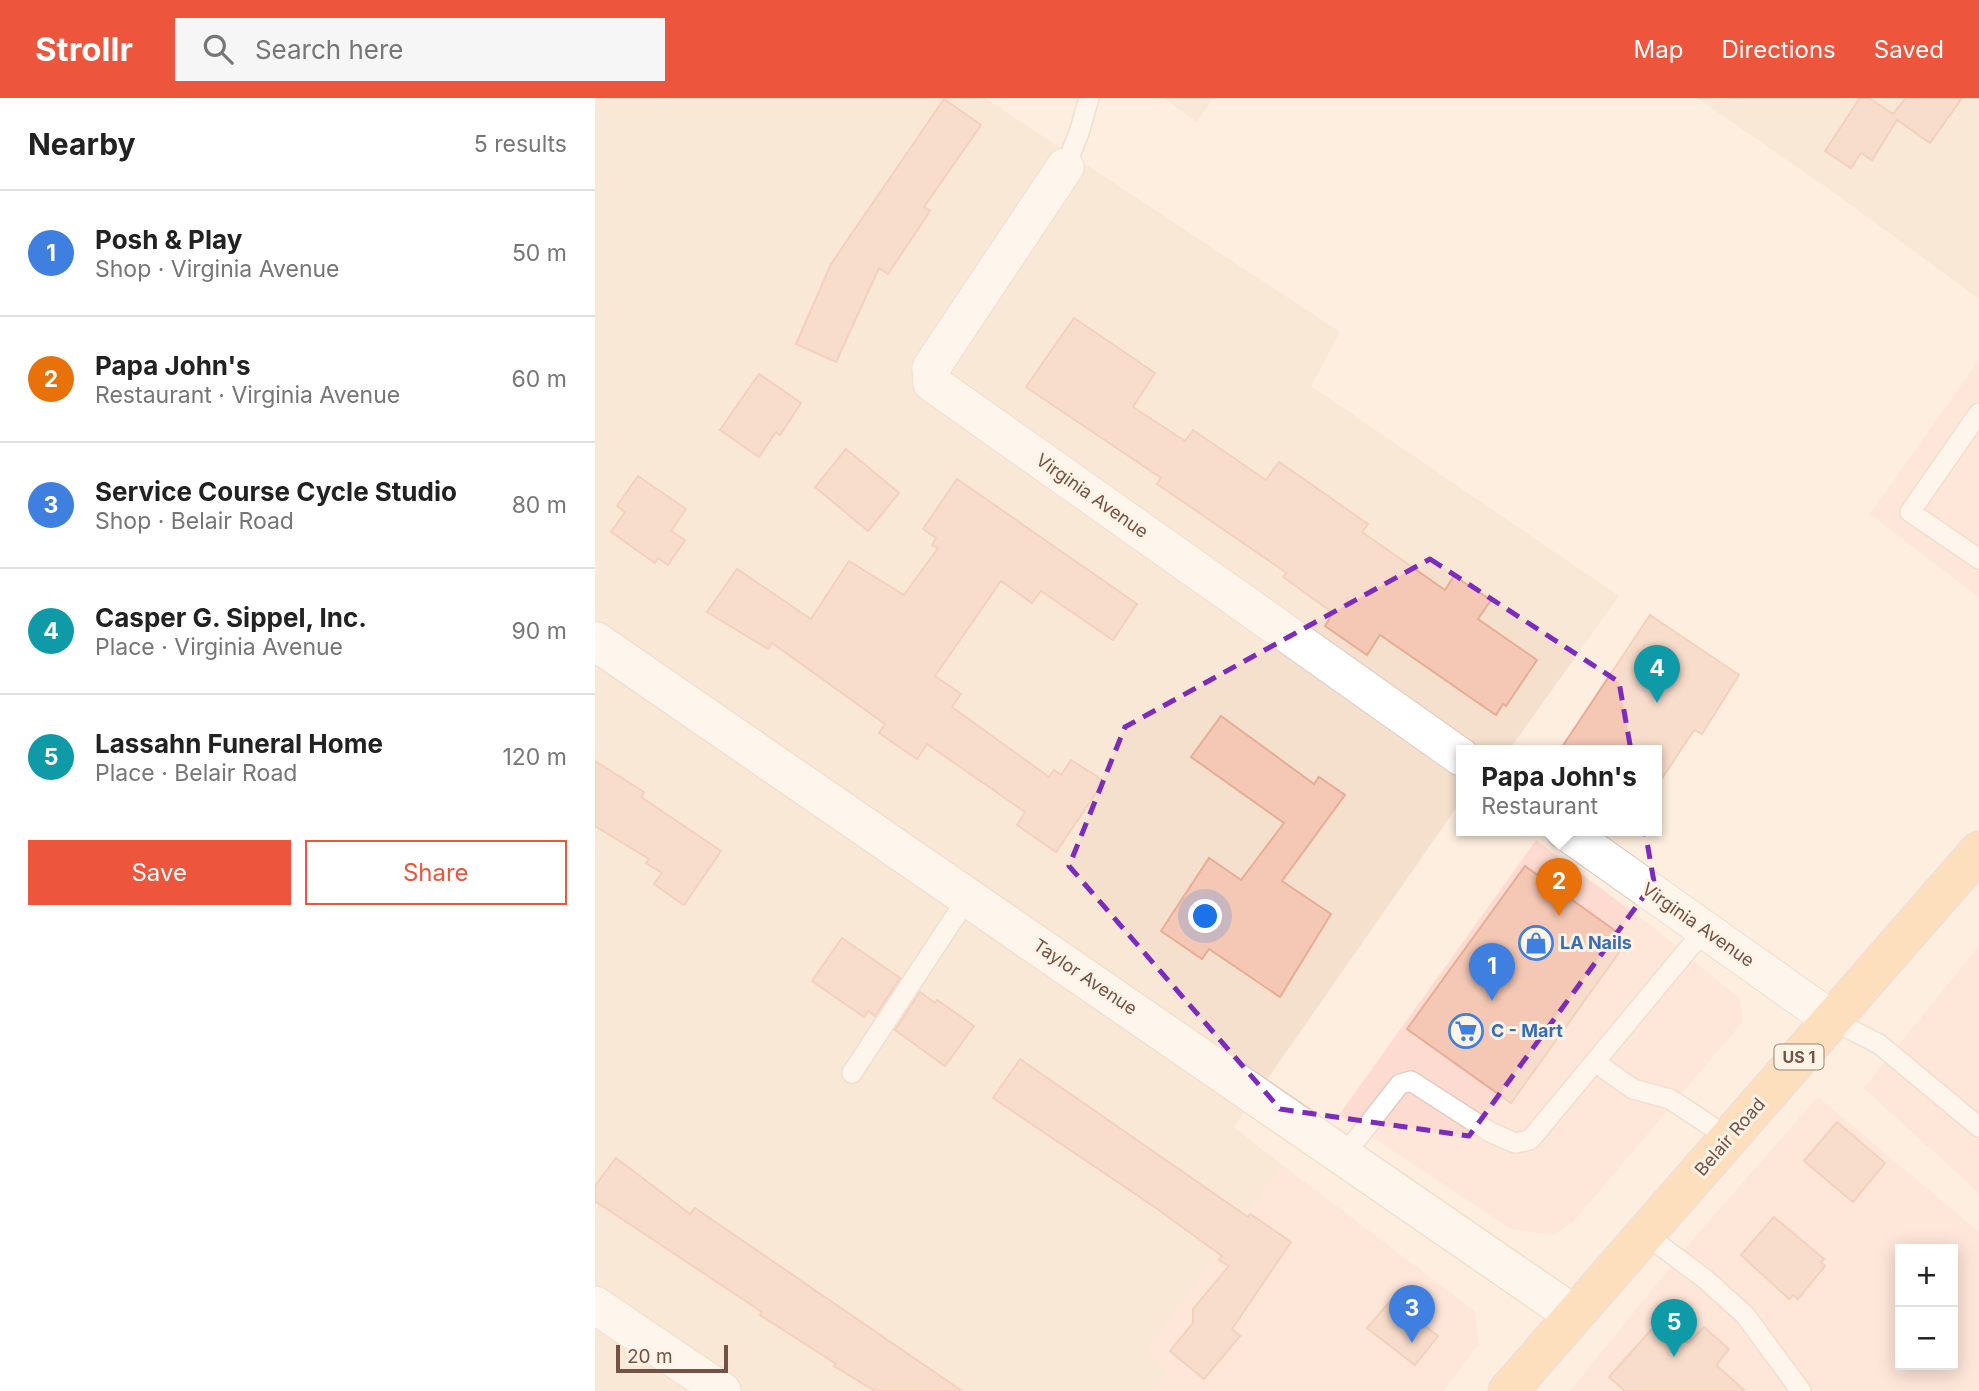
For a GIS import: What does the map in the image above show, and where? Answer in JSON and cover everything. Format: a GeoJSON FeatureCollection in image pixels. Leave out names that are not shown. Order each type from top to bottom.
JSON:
{"type":"FeatureCollection","features":[{"type":"Feature","properties":{"kind":"main road","name":"Taylor Avenue"},"geometry":{"type":"LineString","coordinates":[[595,641],[1345,1154],[1574,1315]]}},
{"type":"Feature","properties":{"kind":"main road","name":"Belair Road"},"geometry":{"type":"LineString","coordinates":[[1508,1391],[1979,851]]}},
{"type":"Feature","properties":{"kind":"street","name":"Virginia Avenue"},"geometry":{"type":"LineString","coordinates":[[1065,167],[931,368],[932,383],[1456,753]]}},
{"type":"Feature","properties":{"kind":"street","name":"Virginia Avenue"},"geometry":{"type":"LineString","coordinates":[[1573,836],[1832,1020]]}},
{"type":"Feature","properties":{"kind":"street"},"geometry":{"type":"LineString","coordinates":[[595,1305],[722,1391]]}},
{"type":"Feature","properties":{"kind":"lane"},"geometry":{"type":"LineString","coordinates":[[1065,167],[1090,98]]}},
{"type":"Feature","properties":{"kind":"lane"},"geometry":{"type":"LineString","coordinates":[[1979,413],[1910,512],[1979,559]]}},
{"type":"Feature","properties":{"kind":"lane"},"geometry":{"type":"LineString","coordinates":[[852,1073],[968,897]]}},
{"type":"Feature","properties":{"kind":"lane"},"geometry":{"type":"LineString","coordinates":[[1345,1154],[1400,1084],[1411,1082],[1490,1132],[1515,1143],[1530,1140],[1705,929]]}},
{"type":"Feature","properties":{"kind":"lane"},"geometry":{"type":"LineString","coordinates":[[1832,1020],[1879,1044],[1979,1126]]}},
{"type":"Feature","properties":{"kind":"lane"},"geometry":{"type":"LineString","coordinates":[[1595,1062],[1633,1089],[1670,1099],[1728,1138]]}},
{"type":"Feature","properties":{"kind":"lane"},"geometry":{"type":"LineString","coordinates":[[1645,1234],[1706,1279],[1745,1315],[1801,1391]]}},
{"type":"Feature","properties":{"kind":"highlighted area"},"geometry":{"type":"Polygon","coordinates":[[[1430,559],[1619,682],[1654,882],[1469,1136],[1280,1109],[1069,866],[1125,727],[1430,559]]]}},
{"type":"Feature","properties":{"kind":"shaded area"},"geometry":{"type":"Polygon","coordinates":[[[595,98],[985,98],[1340,332],[1311,386],[1619,596],[1513,745],[1456,745],[1456,808],[1234,1127],[1282,1165],[1146,1351],[1169,1370],[1152,1391],[595,1391],[595,98]]]}},
{"type":"Feature","properties":{"kind":"shaded area"},"geometry":{"type":"Polygon","coordinates":[[[1164,98],[1213,98],[1197,122],[1164,98]]]}},
{"type":"Feature","properties":{"kind":"shaded area"},"geometry":{"type":"Polygon","coordinates":[[[1697,98],[1979,98],[1979,299],[1836,194],[1697,98]]]}},
{"type":"Feature","properties":{"kind":"shaded area"},"geometry":{"type":"Polygon","coordinates":[[[1979,360],[1979,597],[1870,514],[1979,360]]]}},
{"type":"Feature","properties":{"kind":"shaded area"},"geometry":{"type":"Polygon","coordinates":[[[1536,840],[1658,931],[1740,999],[1743,1021],[1573,1222],[1553,1235],[1511,1229],[1339,1115],[1536,840]]]}},
{"type":"Feature","properties":{"kind":"shaded area"},"geometry":{"type":"Polygon","coordinates":[[[1979,946],[1979,1193],[1864,1088],[1979,946]]]}},
{"type":"Feature","properties":{"kind":"shaded area"},"geometry":{"type":"Polygon","coordinates":[[[1818,1097],[1979,1232],[1979,1391],[1570,1391],[1695,1237],[1818,1097]]]}},
{"type":"Feature","properties":{"kind":"shaded area"},"geometry":{"type":"Polygon","coordinates":[[[1282,1165],[1475,1311],[1479,1344],[1443,1391],[1152,1391],[1169,1370],[1146,1351],[1282,1165]]]}},
{"type":"Feature","properties":{"kind":"building"},"geometry":{"type":"Polygon","coordinates":[[[1860,98],[1869,98],[1893,114],[1906,98],[1962,98],[1930,143],[1897,120],[1872,160],[1861,153],[1851,168],[1825,151],[1860,98]]]}},
{"type":"Feature","properties":{"kind":"building"},"geometry":{"type":"Polygon","coordinates":[[[944,99],[981,125],[924,207],[930,211],[888,274],[879,268],[836,362],[796,344],[831,264],[944,99]]]}},
{"type":"Feature","properties":{"kind":"building"},"geometry":{"type":"Polygon","coordinates":[[[1074,318],[1155,373],[1133,407],[1185,441],[1193,430],[1266,480],[1279,462],[1368,524],[1362,532],[1445,590],[1454,576],[1491,600],[1478,619],[1537,660],[1506,706],[1503,704],[1496,715],[1380,635],[1367,655],[1325,626],[1333,613],[1283,577],[1287,573],[1157,484],[1161,478],[1026,387],[1074,318]]]}},
{"type":"Feature","properties":{"kind":"building"},"geometry":{"type":"Polygon","coordinates":[[[759,374],[801,403],[780,435],[776,432],[759,457],[720,430],[759,374]]]}},
{"type":"Feature","properties":{"kind":"building"},"geometry":{"type":"Polygon","coordinates":[[[846,449],[899,493],[868,531],[815,487],[846,449]]]}},
{"type":"Feature","properties":{"kind":"building"},"geometry":{"type":"Polygon","coordinates":[[[638,476],[686,509],[671,531],[685,540],[668,565],[658,558],[655,563],[611,532],[625,512],[617,506],[638,476]]]}},
{"type":"Feature","properties":{"kind":"building"},"geometry":{"type":"Polygon","coordinates":[[[957,479],[1137,604],[1113,640],[1041,591],[1032,603],[1001,581],[935,676],[961,694],[952,707],[1049,777],[1054,770],[1061,775],[1071,760],[1104,781],[1056,852],[1017,825],[1025,812],[927,744],[917,759],[879,733],[885,724],[772,643],[768,649],[707,612],[737,569],[811,619],[849,561],[904,595],[938,548],[932,545],[936,538],[923,529],[957,479]]]}},
{"type":"Feature","properties":{"kind":"building"},"geometry":{"type":"Polygon","coordinates":[[[1650,615],[1739,675],[1702,734],[1694,730],[1662,778],[1662,745],[1563,745],[1650,615]]]}},
{"type":"Feature","properties":{"kind":"building"},"geometry":{"type":"Polygon","coordinates":[[[1221,716],[1314,784],[1319,777],[1345,795],[1282,881],[1331,914],[1280,997],[1209,949],[1202,959],[1161,931],[1209,858],[1241,880],[1284,823],[1191,757],[1221,716]]]}},
{"type":"Feature","properties":{"kind":"building"},"geometry":{"type":"Polygon","coordinates":[[[595,761],[644,792],[641,797],[721,851],[684,905],[654,884],[662,873],[646,863],[649,859],[595,826],[595,761]]]}},
{"type":"Feature","properties":{"kind":"building"},"geometry":{"type":"Polygon","coordinates":[[[1525,866],[1628,940],[1511,1103],[1407,1029],[1525,866]]]}},
{"type":"Feature","properties":{"kind":"building"},"geometry":{"type":"Polygon","coordinates":[[[842,938],[900,978],[875,1016],[868,1011],[864,1017],[812,981],[842,938]]]}},
{"type":"Feature","properties":{"kind":"building"},"geometry":{"type":"Polygon","coordinates":[[[920,992],[935,1003],[937,1000],[974,1026],[945,1066],[895,1030],[920,992]]]}},
{"type":"Feature","properties":{"kind":"building"},"geometry":{"type":"Polygon","coordinates":[[[1020,1059],[1248,1217],[1250,1214],[1291,1242],[1232,1329],[1240,1336],[1204,1379],[1170,1351],[1193,1323],[1193,1309],[1229,1266],[1219,1260],[1222,1256],[1156,1208],[993,1098],[1020,1059]]]}},
{"type":"Feature","properties":{"kind":"building"},"geometry":{"type":"Polygon","coordinates":[[[1837,1122],[1885,1163],[1853,1202],[1804,1161],[1837,1122]]]}},
{"type":"Feature","properties":{"kind":"building"},"geometry":{"type":"Polygon","coordinates":[[[616,1158],[690,1214],[695,1208],[962,1391],[875,1391],[834,1366],[836,1364],[760,1315],[762,1312],[595,1201],[595,1186],[616,1158]]]}},
{"type":"Feature","properties":{"kind":"building"},"geometry":{"type":"Polygon","coordinates":[[[1774,1217],[1824,1259],[1821,1262],[1825,1266],[1798,1299],[1793,1295],[1789,1299],[1741,1255],[1774,1217]]]}},
{"type":"Feature","properties":{"kind":"building"},"geometry":{"type":"Polygon","coordinates":[[[1391,1300],[1438,1336],[1415,1365],[1367,1328],[1391,1300]]]}},
{"type":"Feature","properties":{"kind":"building"},"geometry":{"type":"Polygon","coordinates":[[[1661,1319],[1688,1343],[1704,1327],[1729,1349],[1716,1365],[1745,1391],[1625,1391],[1609,1377],[1661,1319]]]}},
{"type":"Feature","properties":{"kind":"place","name":"Casper G. Sippel, Inc."},"geometry":{"type":"Point","coordinates":[1657,703]}},
{"type":"Feature","properties":{"kind":"place","name":"Papa John's"},"geometry":{"type":"Point","coordinates":[1559,916]}},
{"type":"Feature","properties":{"kind":"place","name":"LA Nails"},"geometry":{"type":"Point","coordinates":[1536,943]}},
{"type":"Feature","properties":{"kind":"place","name":"Posh & Play"},"geometry":{"type":"Point","coordinates":[1492,1001]}},
{"type":"Feature","properties":{"kind":"place","name":"C - Mart"},"geometry":{"type":"Point","coordinates":[1466,1031]}},
{"type":"Feature","properties":{"kind":"place","name":"Service Course Cycle Studio"},"geometry":{"type":"Point","coordinates":[1412,1343]}},
{"type":"Feature","properties":{"kind":"place","name":"Lassahn Funeral Home"},"geometry":{"type":"Point","coordinates":[1674,1357]}}]}
